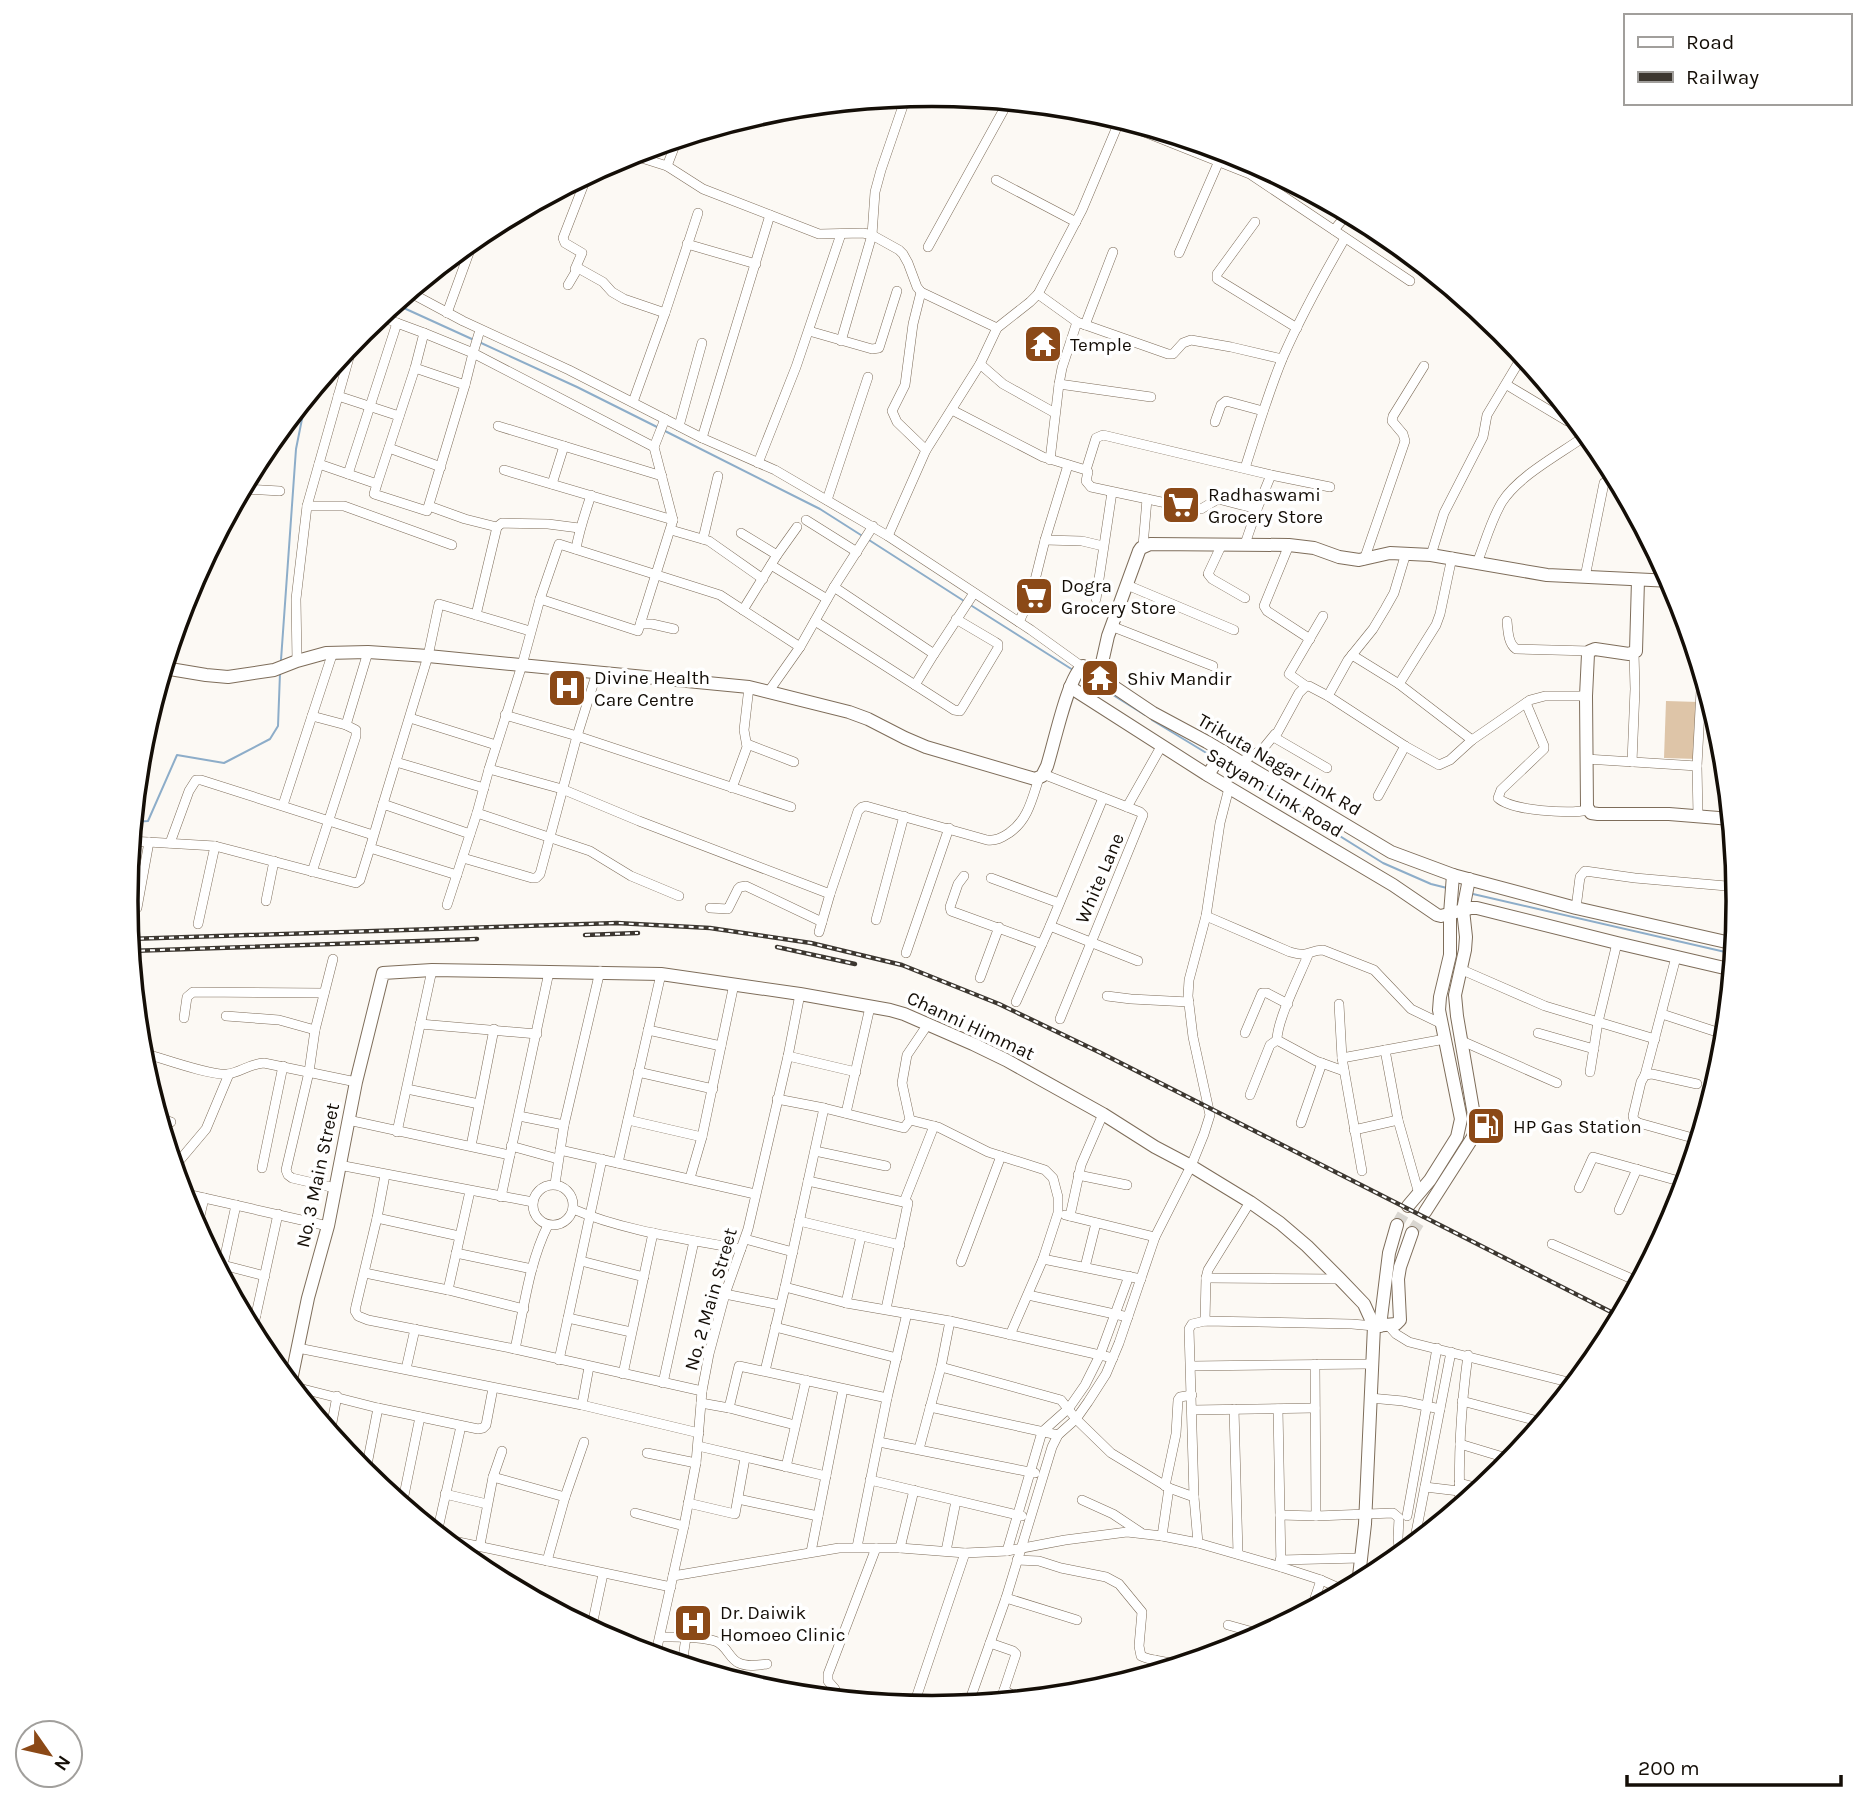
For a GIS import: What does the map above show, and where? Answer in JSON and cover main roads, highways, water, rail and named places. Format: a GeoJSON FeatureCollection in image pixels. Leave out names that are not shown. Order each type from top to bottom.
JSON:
{"type":"FeatureCollection","features":[{"type":"Feature","properties":{"kind":"waterway"},"geometry":{"type":"LineString","coordinates":[[404,308],[474,340]]}},
{"type":"Feature","properties":{"kind":"waterway"},"geometry":{"type":"LineString","coordinates":[[479,342],[657,427]]}},
{"type":"Feature","properties":{"kind":"waterway"},"geometry":{"type":"LineString","coordinates":[[281,660],[296,449],[302,418]]}},
{"type":"Feature","properties":{"kind":"waterway"},"geometry":{"type":"LineString","coordinates":[[665,431],[820,509],[864,537]]}},
{"type":"Feature","properties":{"kind":"waterway"},"geometry":{"type":"LineString","coordinates":[[869,540],[964,601]]}},
{"type":"Feature","properties":{"kind":"waterway"},"geometry":{"type":"LineString","coordinates":[[972,606],[1073,670]]}},
{"type":"Feature","properties":{"kind":"waterway"},"geometry":{"type":"LineString","coordinates":[[142,821],[148,821],[177,755],[224,763],[270,739],[278,726],[280,673]]}},
{"type":"Feature","properties":{"kind":"waterway"},"geometry":{"type":"LineString","coordinates":[[1081,675],[1145,715]]}},
{"type":"Feature","properties":{"kind":"waterway"},"geometry":{"type":"LineString","coordinates":[[1152,720],[1213,757]]}},
{"type":"Feature","properties":{"kind":"waterway"},"geometry":{"type":"LineString","coordinates":[[1221,762],[1383,863],[1447,888]]}},
{"type":"Feature","properties":{"kind":"waterway"},"geometry":{"type":"LineString","coordinates":[[1473,894],[1726,952]]}},
{"type":"Feature","properties":{"kind":"tunnel"},"geometry":{"type":"LineString","coordinates":[[1397,1225],[1408,1206]]}},
{"type":"Feature","properties":{"kind":"tunnel"},"geometry":{"type":"LineString","coordinates":[[1412,1233],[1425,1212]]}},
{"type":"Feature","properties":{"kind":"railway"},"geometry":{"type":"LineString","coordinates":[[139,939],[617,923],[710,928],[811,943],[902,965],[999,1004],[1101,1053],[1612,1313]]}},
{"type":"Feature","properties":{"kind":"railway"},"geometry":{"type":"LineString","coordinates":[[585,935],[638,933]]}},
{"type":"Feature","properties":{"kind":"railway"},"geometry":{"type":"LineString","coordinates":[[139,951],[477,939]]}},
{"type":"Feature","properties":{"kind":"railway"},"geometry":{"type":"LineString","coordinates":[[777,947],[855,964]]}},
{"type":"Feature","properties":{"kind":"place","name":"Temple"},"geometry":{"type":"Point","coordinates":[1043,344]}},
{"type":"Feature","properties":{"kind":"place","name":"Radhaswami Grocery Store"},"geometry":{"type":"Point","coordinates":[1181,505]}},
{"type":"Feature","properties":{"kind":"place","name":"Dogra Grocery Store"},"geometry":{"type":"Point","coordinates":[1034,596]}},
{"type":"Feature","properties":{"kind":"place","name":"Shiv Mandir"},"geometry":{"type":"Point","coordinates":[1100,678]}},
{"type":"Feature","properties":{"kind":"place","name":"Divine Health Care Centre"},"geometry":{"type":"Point","coordinates":[567,688]}},
{"type":"Feature","properties":{"kind":"place","name":"HP Gas Station"},"geometry":{"type":"Point","coordinates":[1486,1126]}},
{"type":"Feature","properties":{"kind":"place","name":"Dr. Daiwik Homoeo Clinic"},"geometry":{"type":"Point","coordinates":[693,1623]}}]}
